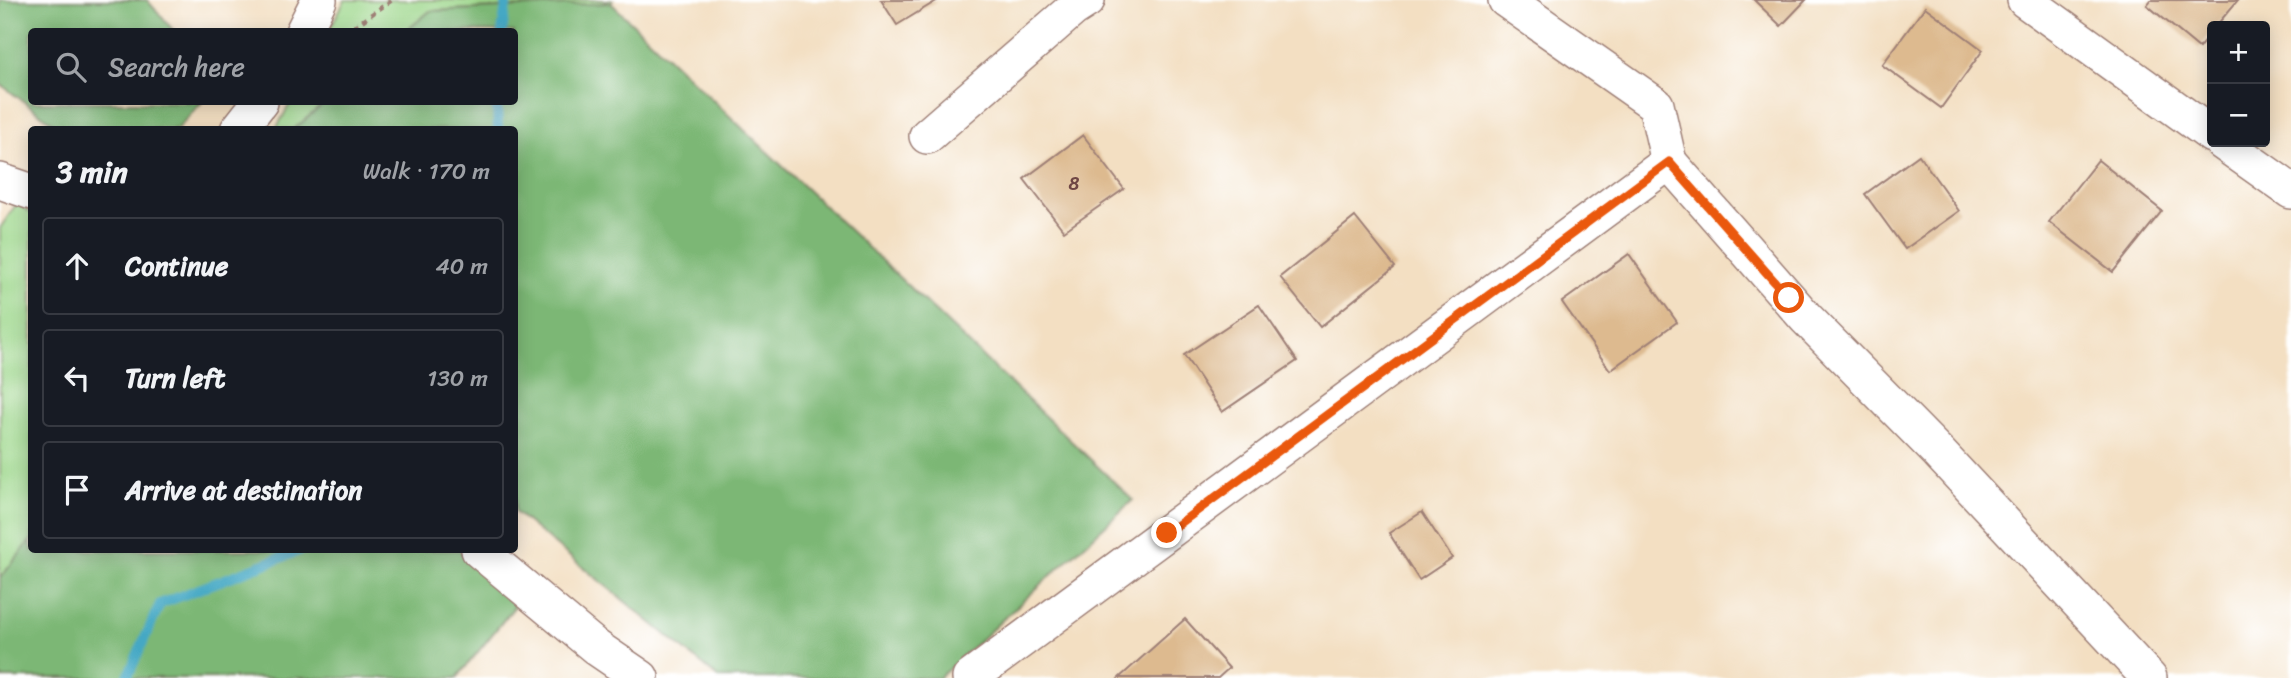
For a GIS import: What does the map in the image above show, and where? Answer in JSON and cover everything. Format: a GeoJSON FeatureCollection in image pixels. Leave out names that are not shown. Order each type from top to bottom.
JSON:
{"type":"FeatureCollection","features":[{"type":"Feature","properties":{"kind":"street"},"geometry":{"type":"LineString","coordinates":[[305,28],[319,0]]}},
{"type":"Feature","properties":{"kind":"street"},"geometry":{"type":"LineString","coordinates":[[927,136],[1073,9],[1087,0]]}},
{"type":"Feature","properties":{"kind":"street"},"geometry":{"type":"LineString","coordinates":[[1506,0],[1656,105],[1669,162],[1806,318],[1940,453],[2149,678]]}},
{"type":"Feature","properties":{"kind":"street"},"geometry":{"type":"LineString","coordinates":[[2025,0],[2207,131]]}},
{"type":"Feature","properties":{"kind":"street"},"geometry":{"type":"LineString","coordinates":[[241,126],[258,105]]}},
{"type":"Feature","properties":{"kind":"street"},"geometry":{"type":"LineString","coordinates":[[2229,147],[2291,191]]}},
{"type":"Feature","properties":{"kind":"street"},"geometry":{"type":"LineString","coordinates":[[970,678],[1669,162]]}},
{"type":"Feature","properties":{"kind":"street"},"geometry":{"type":"LineString","coordinates":[[0,181],[28,191]]}},
{"type":"Feature","properties":{"kind":"street"},"geometry":{"type":"LineString","coordinates":[[483,553],[597,648],[641,678]]}},
{"type":"Feature","properties":{"kind":"path"},"geometry":{"type":"LineString","coordinates":[[352,28],[391,0]]}},
{"type":"Feature","properties":{"kind":"green space"},"geometry":{"type":"Polygon","coordinates":[[[0,0],[147,0],[171,28],[28,28],[28,105],[0,84],[0,0]]]}},
{"type":"Feature","properties":{"kind":"green space"},"geometry":{"type":"Polygon","coordinates":[[[345,0],[613,0],[611,3],[430,11],[410,28],[330,28],[345,0]]]}},
{"type":"Feature","properties":{"kind":"green space"},"geometry":{"type":"Polygon","coordinates":[[[611,3],[1133,500],[939,678],[719,678],[518,514],[518,126],[298,126],[322,105],[518,105],[518,28],[410,28],[430,11],[611,3]]]}},
{"type":"Feature","properties":{"kind":"green space"},"geometry":{"type":"Polygon","coordinates":[[[28,105],[199,105],[180,126],[57,126],[28,105]]]}},
{"type":"Feature","properties":{"kind":"green space"},"geometry":{"type":"Polygon","coordinates":[[[289,105],[322,105],[298,126],[278,126],[289,105]]]}},
{"type":"Feature","properties":{"kind":"green space"},"geometry":{"type":"Polygon","coordinates":[[[17,203],[28,211],[28,545],[0,578],[0,228],[17,203]]]}},
{"type":"Feature","properties":{"kind":"green space"},"geometry":{"type":"Polygon","coordinates":[[[28,544],[28,553],[463,553],[519,601],[457,678],[0,678],[0,578],[28,544]]]}},
{"type":"Feature","properties":{"kind":"building"},"geometry":{"type":"Polygon","coordinates":[[[881,0],[938,0],[897,25],[881,0]]]}},
{"type":"Feature","properties":{"kind":"building"},"geometry":{"type":"Polygon","coordinates":[[[1754,0],[1806,0],[1781,26],[1754,0]]]}},
{"type":"Feature","properties":{"kind":"building"},"geometry":{"type":"Polygon","coordinates":[[[2151,0],[2238,0],[2220,21],[2207,21],[2207,38],[2199,48],[2147,5],[2151,0]]]}},
{"type":"Feature","properties":{"kind":"building"},"geometry":{"type":"Polygon","coordinates":[[[1925,7],[1983,50],[1941,108],[1882,65],[1925,7]]]}},
{"type":"Feature","properties":{"kind":"building"},"geometry":{"type":"Polygon","coordinates":[[[1083,135],[1124,189],[1064,231],[1024,179],[1083,135]]]}},
{"type":"Feature","properties":{"kind":"building"},"geometry":{"type":"Polygon","coordinates":[[[1919,155],[1959,211],[1905,249],[1865,194],[1919,155]]]}},
{"type":"Feature","properties":{"kind":"building"},"geometry":{"type":"Polygon","coordinates":[[[2098,160],[2162,211],[2113,272],[2049,222],[2098,160]]]}},
{"type":"Feature","properties":{"kind":"building"},"geometry":{"type":"Polygon","coordinates":[[[1355,217],[1395,267],[1320,327],[1280,277],[1355,217]]]}},
{"type":"Feature","properties":{"kind":"building"},"geometry":{"type":"Polygon","coordinates":[[[1629,254],[1677,322],[1610,370],[1562,302],[1629,254]]]}},
{"type":"Feature","properties":{"kind":"building"},"geometry":{"type":"Polygon","coordinates":[[[1259,305],[1297,361],[1222,412],[1184,355],[1259,305]]]}},
{"type":"Feature","properties":{"kind":"building"},"geometry":{"type":"Polygon","coordinates":[[[1422,512],[1452,558],[1419,580],[1389,533],[1422,512]]]}},
{"type":"Feature","properties":{"kind":"building"},"geometry":{"type":"Polygon","coordinates":[[[1185,619],[1229,668],[1218,678],[1119,678],[1185,619]]]}},
{"type":"Feature","properties":{"kind":"waterway"},"geometry":{"type":"LineString","coordinates":[[503,28],[507,0]]}},
{"type":"Feature","properties":{"kind":"waterway"},"geometry":{"type":"LineString","coordinates":[[497,105],[498,126]]}},
{"type":"Feature","properties":{"kind":"waterway"},"geometry":{"type":"LineString","coordinates":[[127,678],[160,604],[293,553]]}},
{"type":"Feature","properties":{"kind":"route"},"geometry":{"type":"LineString","coordinates":[[1167,533],[1669,162],[1789,298]]}}]}
